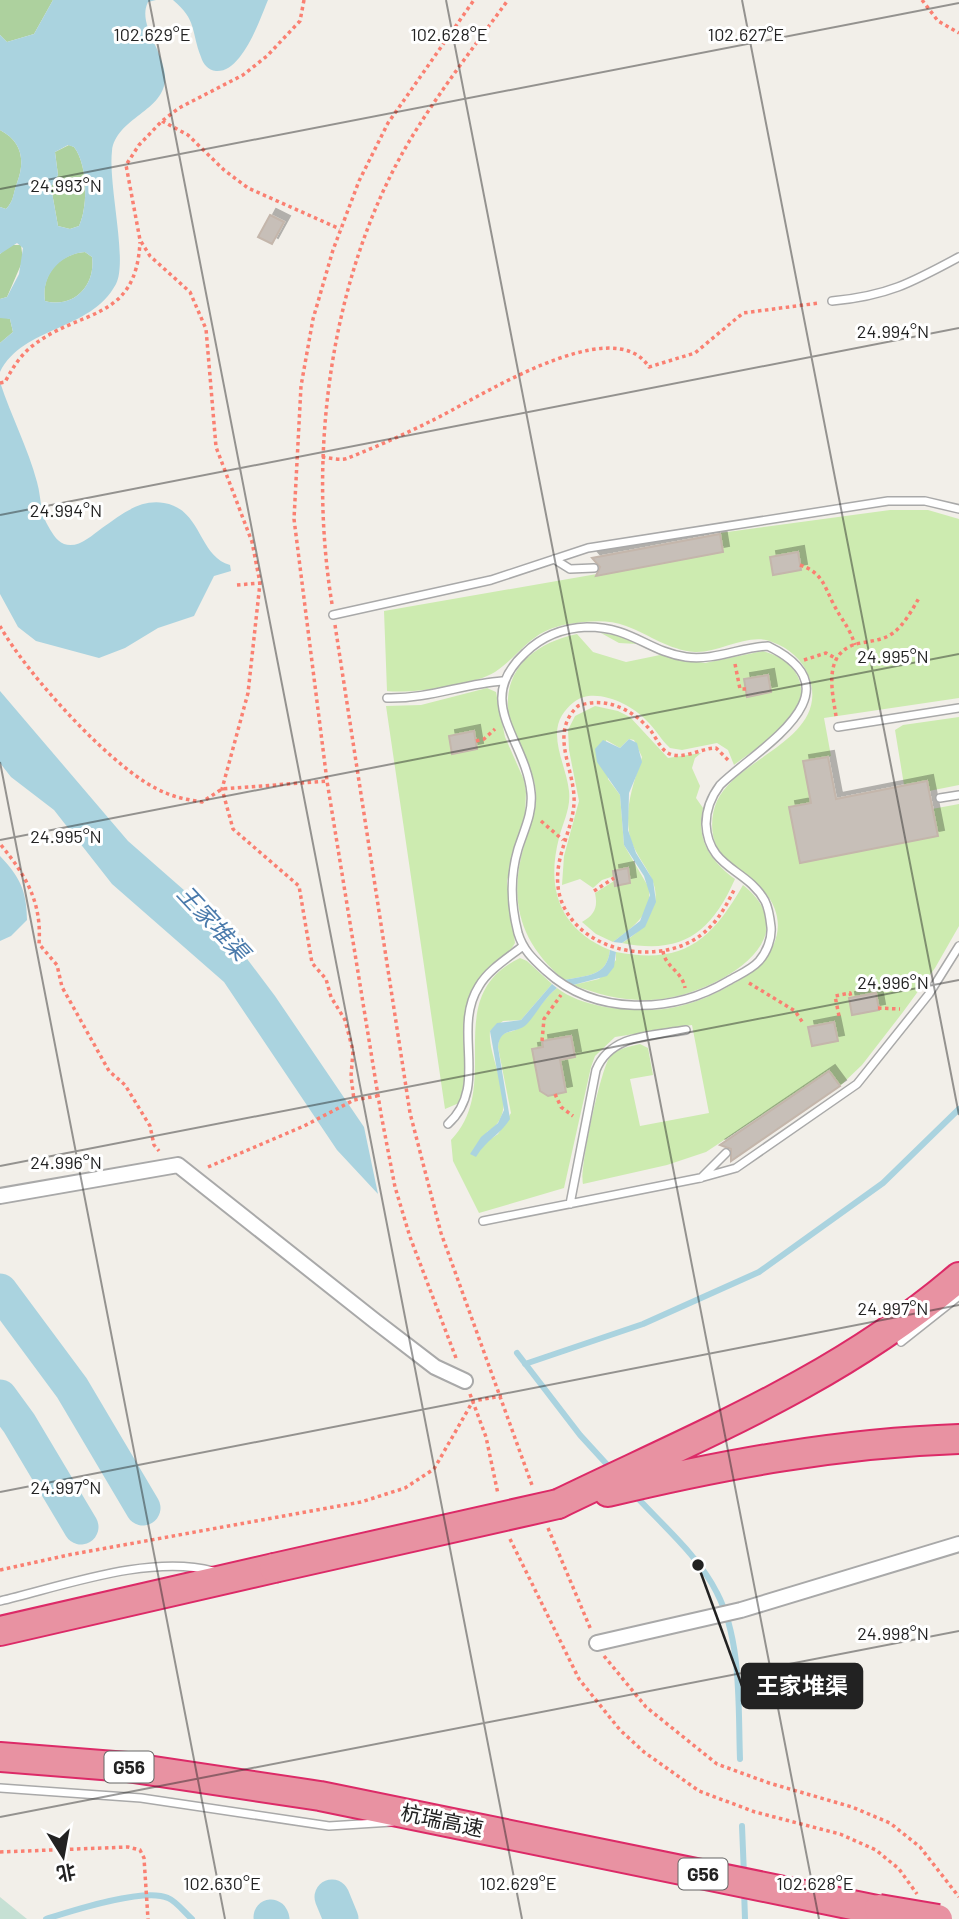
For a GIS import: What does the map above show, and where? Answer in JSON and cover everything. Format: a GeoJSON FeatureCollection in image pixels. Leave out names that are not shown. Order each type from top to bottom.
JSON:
{"type":"FeatureCollection","features":[{"type":"Feature","properties":{"kind":"highway"},"geometry":{"type":"LineString","coordinates":[[548,1510],[712,1432],[832,1369],[913,1315],[959,1277]]}},
{"type":"Feature","properties":{"kind":"highway"},"geometry":{"type":"LineString","coordinates":[[0,1631],[261,1571],[548,1510],[721,1465],[853,1445],[959,1439]]}},
{"type":"Feature","properties":{"kind":"highway","name":"杭瑞高速"},"geometry":{"type":"LineString","coordinates":[[0,1756],[127,1767],[257,1785],[879,1909],[925,1914]]}},
{"type":"Feature","properties":{"kind":"street"},"geometry":{"type":"LineString","coordinates":[[0,1196],[178,1165],[435,1367],[465,1381]]}},
{"type":"Feature","properties":{"kind":"street"},"geometry":{"type":"LineString","coordinates":[[597,1643],[741,1610],[959,1544]]}},
{"type":"Feature","properties":{"kind":"lane"},"geometry":{"type":"LineString","coordinates":[[832,301],[871,297],[900,289],[959,257]]}},
{"type":"Feature","properties":{"kind":"lane"},"geometry":{"type":"LineString","coordinates":[[334,615],[491,580],[588,548],[888,501],[925,501],[959,509]]}},
{"type":"Feature","properties":{"kind":"lane"},"geometry":{"type":"LineString","coordinates":[[554,559],[570,569],[594,568]]}},
{"type":"Feature","properties":{"kind":"lane"},"geometry":{"type":"LineString","coordinates":[[579,628],[619,629],[658,649],[687,657],[732,652],[768,646],[797,665],[806,690],[799,715],[789,728],[732,774],[713,794],[708,808],[709,845],[716,855],[764,900],[771,932],[760,960],[706,994],[687,1000],[618,1004],[594,999],[566,988],[531,957],[523,946],[514,909],[513,876],[529,817],[530,783],[506,725],[502,681],[509,668],[541,639],[579,628]]}},
{"type":"Feature","properties":{"kind":"lane"},"geometry":{"type":"LineString","coordinates":[[387,698],[436,695],[458,688],[502,681]]}},
{"type":"Feature","properties":{"kind":"lane"},"geometry":{"type":"LineString","coordinates":[[838,727],[959,708]]}},
{"type":"Feature","properties":{"kind":"lane"},"geometry":{"type":"LineString","coordinates":[[940,798],[959,795]]}},
{"type":"Feature","properties":{"kind":"lane"},"geometry":{"type":"LineString","coordinates":[[448,1124],[464,1107],[470,1087],[469,1031],[474,995],[486,976],[523,946]]}},
{"type":"Feature","properties":{"kind":"lane"},"geometry":{"type":"LineString","coordinates":[[483,1221],[700,1178],[736,1168],[858,1084],[911,1017],[959,946]]}},
{"type":"Feature","properties":{"kind":"lane"},"geometry":{"type":"LineString","coordinates":[[570,1204],[596,1070],[609,1049],[621,1042],[686,1030]]}},
{"type":"Feature","properties":{"kind":"lane"},"geometry":{"type":"LineString","coordinates":[[700,1178],[726,1153]]}},
{"type":"Feature","properties":{"kind":"lane"},"geometry":{"type":"LineString","coordinates":[[901,1342],[959,1296]]}},
{"type":"Feature","properties":{"kind":"lane"},"geometry":{"type":"LineString","coordinates":[[0,1601],[152,1566],[181,1565],[227,1575],[261,1571]]}},
{"type":"Feature","properties":{"kind":"lane"},"geometry":{"type":"LineString","coordinates":[[0,1788],[152,1799],[329,1826],[416,1820],[448,1822]]}},
{"type":"Feature","properties":{"kind":"path"},"geometry":{"type":"LineString","coordinates":[[2,382],[33,345],[87,319],[122,296],[138,268],[140,240],[126,165],[139,145],[179,108],[255,67],[300,21],[304,0]]}},
{"type":"Feature","properties":{"kind":"path"},"geometry":{"type":"LineString","coordinates":[[474,0],[388,123],[359,181],[340,229],[313,319],[300,386],[293,519],[327,781],[395,1187],[410,1237],[486,1437],[499,1499]]}},
{"type":"Feature","properties":{"kind":"path"},"geometry":{"type":"LineString","coordinates":[[508,0],[412,136],[384,192],[359,258],[340,325],[328,389],[322,457],[321,518],[334,615],[410,1113],[441,1233],[597,1643],[607,1661],[639,1700],[718,1764],[769,1783],[852,1807],[890,1823],[920,1846],[959,1897]]}},
{"type":"Feature","properties":{"kind":"path"},"geometry":{"type":"LineString","coordinates":[[922,0],[938,21],[959,33]]}},
{"type":"Feature","properties":{"kind":"path"},"geometry":{"type":"LineString","coordinates":[[162,121],[188,135],[224,170],[248,188],[340,229]]}},
{"type":"Feature","properties":{"kind":"path"},"geometry":{"type":"LineString","coordinates":[[140,240],[150,256],[190,292],[200,310],[211,361],[216,447],[252,542],[260,583],[248,694],[222,789],[233,829],[299,886],[312,963],[326,979],[331,998],[345,1020],[353,1051],[351,1076],[354,1100]]}},
{"type":"Feature","properties":{"kind":"path"},"geometry":{"type":"LineString","coordinates":[[322,457],[347,459],[432,421],[514,376],[570,354],[598,348],[635,353],[649,368],[695,353],[743,313],[832,301]]}},
{"type":"Feature","properties":{"kind":"path"},"geometry":{"type":"LineString","coordinates":[[800,565],[814,571],[826,583],[834,605],[847,622],[855,645]]}},
{"type":"Feature","properties":{"kind":"path"},"geometry":{"type":"LineString","coordinates":[[237,585],[260,583]]}},
{"type":"Feature","properties":{"kind":"path"},"geometry":{"type":"LineString","coordinates":[[838,727],[831,682],[837,659],[855,645],[891,635],[900,628],[919,598]]}},
{"type":"Feature","properties":{"kind":"path"},"geometry":{"type":"LineString","coordinates":[[0,626],[18,654],[116,761],[164,793],[202,802],[222,789],[327,781]]}},
{"type":"Feature","properties":{"kind":"path"},"geometry":{"type":"LineString","coordinates":[[732,652],[740,689],[746,689]]}},
{"type":"Feature","properties":{"kind":"path"},"geometry":{"type":"LineString","coordinates":[[797,665],[819,653],[826,653],[837,659]]}},
{"type":"Feature","properties":{"kind":"path"},"geometry":{"type":"LineString","coordinates":[[732,774],[729,761],[716,748],[673,755],[666,752],[650,730],[629,711],[602,702],[578,706],[564,724],[563,737],[574,803],[563,840],[558,888],[569,911],[584,931],[605,944],[631,951],[663,950],[688,943],[713,925],[741,877]]}},
{"type":"Feature","properties":{"kind":"path"},"geometry":{"type":"LineString","coordinates":[[476,741],[484,739],[499,726],[506,725]]}},
{"type":"Feature","properties":{"kind":"path"},"geometry":{"type":"LineString","coordinates":[[529,817],[547,823],[563,840]]}},
{"type":"Feature","properties":{"kind":"path"},"geometry":{"type":"LineString","coordinates":[[1,845],[26,877],[41,925],[39,944],[57,965],[62,987],[109,1071],[125,1085],[150,1126],[154,1145],[171,1166]]}},
{"type":"Feature","properties":{"kind":"path"},"geometry":{"type":"LineString","coordinates":[[594,891],[614,878]]}},
{"type":"Feature","properties":{"kind":"path"},"geometry":{"type":"LineString","coordinates":[[663,950],[667,962],[684,982],[687,1000]]}},
{"type":"Feature","properties":{"kind":"path"},"geometry":{"type":"LineString","coordinates":[[740,974],[752,987],[795,1011],[803,1023]]}},
{"type":"Feature","properties":{"kind":"path"},"geometry":{"type":"LineString","coordinates":[[542,1041],[544,1019],[566,988]]}},
{"type":"Feature","properties":{"kind":"path"},"geometry":{"type":"LineString","coordinates":[[839,1016],[835,996],[850,993],[851,997]]}},
{"type":"Feature","properties":{"kind":"path"},"geometry":{"type":"LineString","coordinates":[[878,1008],[898,1008],[911,1017]]}},
{"type":"Feature","properties":{"kind":"path"},"geometry":{"type":"LineString","coordinates":[[555,1094],[561,1107],[586,1122]]}},
{"type":"Feature","properties":{"kind":"path"},"geometry":{"type":"LineString","coordinates":[[190,1175],[304,1126],[354,1100],[378,1096]]}},
{"type":"Feature","properties":{"kind":"path"},"geometry":{"type":"LineString","coordinates":[[473,1401],[502,1396]]}},
{"type":"Feature","properties":{"kind":"path"},"geometry":{"type":"LineString","coordinates":[[0,1570],[68,1555],[360,1502],[405,1488],[434,1469],[473,1401]]}},
{"type":"Feature","properties":{"kind":"path"},"geometry":{"type":"LineString","coordinates":[[508,1532],[579,1679],[613,1721],[643,1752],[699,1791],[755,1812],[840,1834],[876,1850],[907,1878],[925,1914]]}},
{"type":"Feature","properties":{"kind":"path"},"geometry":{"type":"LineString","coordinates":[[0,1852],[128,1847],[140,1850],[144,1858],[148,1919]]}},
{"type":"Feature","properties":{"kind":"green space"},"geometry":{"type":"Polygon","coordinates":[[[0,0],[53,0],[34,34],[7,42],[0,35],[0,0]]]}},
{"type":"Feature","properties":{"kind":"green space"},"geometry":{"type":"Polygon","coordinates":[[[0,130],[18,147],[21,160],[20,175],[11,203],[6,209],[0,207],[0,130]]]}},
{"type":"Feature","properties":{"kind":"green space"},"geometry":{"type":"Polygon","coordinates":[[[69,145],[74,147],[79,155],[85,186],[82,218],[79,226],[70,229],[58,226],[51,187],[58,175],[55,152],[69,145]]]}},
{"type":"Feature","properties":{"kind":"green space"},"geometry":{"type":"Polygon","coordinates":[[[10,245],[21,245],[23,260],[7,297],[0,299],[0,254],[10,245]]]}},
{"type":"Feature","properties":{"kind":"green space"},"geometry":{"type":"Polygon","coordinates":[[[85,252],[92,257],[92,268],[86,286],[65,302],[45,301],[46,283],[54,268],[67,257],[85,252]]]}},
{"type":"Feature","properties":{"kind":"green space"},"geometry":{"type":"Polygon","coordinates":[[[0,318],[10,319],[13,332],[0,343],[0,318]]]}},
{"type":"Feature","properties":{"kind":"green space"},"geometry":{"type":"Polygon","coordinates":[[[890,510],[928,510],[959,519],[959,698],[824,718],[831,756],[804,761],[811,803],[789,807],[801,863],[938,836],[932,809],[959,804],[959,926],[935,968],[862,1065],[840,1086],[829,1071],[706,1152],[667,1165],[583,1184],[587,1140],[596,1098],[610,1057],[624,1048],[640,1044],[648,1048],[653,1075],[630,1079],[640,1126],[709,1113],[692,1025],[615,1037],[595,1056],[591,1067],[564,1188],[479,1213],[453,1161],[451,1140],[466,1118],[473,1093],[476,1018],[482,995],[496,975],[520,958],[552,984],[521,1020],[503,1021],[490,1031],[501,1085],[503,1112],[498,1123],[487,1132],[485,1143],[498,1134],[511,1113],[499,1041],[503,1034],[521,1027],[531,1018],[557,988],[578,999],[601,1006],[661,1009],[695,1002],[717,993],[761,964],[775,942],[777,916],[763,890],[717,847],[712,830],[713,812],[728,786],[795,732],[807,716],[812,698],[809,677],[803,665],[790,651],[763,640],[754,639],[695,652],[668,645],[619,624],[591,621],[545,631],[505,665],[486,677],[443,688],[387,691],[384,611],[723,552],[720,533],[890,510]]]}},
{"type":"Feature","properties":{"kind":"green space"},"geometry":{"type":"Polygon","coordinates":[[[601,633],[620,636],[638,644],[619,643],[601,633]]]}},
{"type":"Feature","properties":{"kind":"green space"},"geometry":{"type":"Polygon","coordinates":[[[577,634],[593,652],[626,662],[660,655],[705,663],[763,651],[792,667],[798,677],[801,691],[799,704],[782,728],[734,765],[728,750],[717,743],[682,750],[670,748],[639,714],[612,699],[602,696],[582,698],[567,708],[557,729],[569,797],[555,856],[556,890],[568,919],[579,931],[610,950],[605,965],[600,970],[564,980],[549,966],[528,936],[518,903],[519,866],[534,814],[536,794],[531,771],[514,734],[508,697],[518,668],[529,656],[559,639],[577,634]]]}},
{"type":"Feature","properties":{"kind":"green space"},"geometry":{"type":"Polygon","coordinates":[[[487,688],[496,692],[505,737],[524,780],[526,792],[525,815],[507,881],[515,943],[478,980],[469,996],[464,1023],[466,1063],[463,1090],[459,1103],[445,1109],[386,706],[421,705],[487,688]]]}},
{"type":"Feature","properties":{"kind":"green space"},"geometry":{"type":"Polygon","coordinates":[[[595,706],[618,711],[630,717],[668,758],[701,753],[695,758],[692,768],[700,786],[696,798],[703,808],[703,840],[712,857],[735,879],[726,898],[705,926],[678,942],[662,946],[622,943],[642,926],[655,901],[653,881],[629,832],[629,803],[642,757],[634,740],[629,739],[620,748],[606,740],[608,779],[620,795],[624,845],[649,888],[644,913],[634,926],[613,942],[596,934],[582,922],[594,910],[595,893],[614,881],[616,885],[630,883],[627,868],[613,871],[614,876],[602,880],[593,888],[580,879],[562,885],[564,856],[579,801],[568,730],[575,716],[595,706]]]}},
{"type":"Feature","properties":{"kind":"green space"},"geometry":{"type":"Polygon","coordinates":[[[959,717],[959,785],[929,791],[927,781],[904,785],[895,730],[903,725],[959,717]]]}},
{"type":"Feature","properties":{"kind":"green space"},"geometry":{"type":"Polygon","coordinates":[[[743,885],[761,906],[767,925],[761,944],[748,960],[729,975],[684,994],[651,1000],[617,998],[573,985],[599,979],[616,960],[616,952],[660,955],[693,944],[719,921],[743,885]]]}},
{"type":"Feature","properties":{"kind":"green space"},"geometry":{"type":"Polygon","coordinates":[[[0,1897],[27,1919],[0,1919],[0,1897]]]}},
{"type":"Feature","properties":{"kind":"water"},"geometry":{"type":"Polygon","coordinates":[[[53,0],[156,0],[148,2],[146,19],[165,76],[158,98],[122,130],[112,151],[120,258],[116,284],[105,300],[90,311],[25,345],[11,357],[0,372],[0,343],[13,332],[10,319],[0,318],[0,299],[7,297],[19,274],[23,248],[17,243],[0,254],[0,207],[6,209],[12,200],[20,175],[21,160],[18,147],[0,130],[0,35],[7,42],[34,34],[53,0]],[[68,145],[55,152],[58,175],[51,187],[58,226],[70,229],[79,226],[82,218],[85,186],[79,155],[74,147],[68,145]],[[85,252],[68,257],[54,268],[46,283],[45,301],[65,302],[86,286],[92,268],[92,257],[85,252]]]}},
{"type":"Feature","properties":{"kind":"water"},"geometry":{"type":"Polygon","coordinates":[[[173,0],[268,0],[242,54],[225,69],[216,71],[203,62],[190,20],[173,0]]]}},
{"type":"Feature","properties":{"kind":"water"},"geometry":{"type":"Polygon","coordinates":[[[0,382],[33,469],[45,519],[59,541],[74,545],[131,509],[146,503],[164,503],[186,514],[212,552],[230,565],[231,571],[214,576],[194,616],[158,628],[125,648],[99,658],[36,641],[18,627],[0,594],[0,382]]]}},
{"type":"Feature","properties":{"kind":"water"},"geometry":{"type":"Polygon","coordinates":[[[0,691],[128,841],[217,919],[275,996],[364,1127],[378,1194],[337,1150],[224,982],[112,884],[54,810],[11,777],[0,763],[0,691]]]}},
{"type":"Feature","properties":{"kind":"water"},"geometry":{"type":"Polygon","coordinates":[[[629,739],[637,743],[642,762],[629,793],[628,830],[636,853],[653,880],[656,902],[645,927],[622,943],[613,942],[640,921],[650,895],[644,876],[624,845],[620,795],[597,762],[595,749],[603,740],[620,748],[629,739]]]}},
{"type":"Feature","properties":{"kind":"water"},"geometry":{"type":"Polygon","coordinates":[[[0,856],[21,884],[27,920],[11,936],[0,941],[0,856]]]}},
{"type":"Feature","properties":{"kind":"water"},"geometry":{"type":"Polygon","coordinates":[[[610,950],[616,952],[614,967],[607,976],[573,985],[564,980],[600,970],[608,959],[610,950]]]}},
{"type":"Feature","properties":{"kind":"water"},"geometry":{"type":"Polygon","coordinates":[[[552,984],[557,988],[527,1024],[505,1033],[499,1040],[510,1119],[476,1157],[470,1154],[481,1137],[498,1123],[504,1110],[490,1031],[497,1023],[521,1020],[552,984]]]}},
{"type":"Feature","properties":{"kind":"building"},"geometry":{"type":"Polygon","coordinates":[[[270,215],[284,222],[272,244],[258,237],[270,215]]]}},
{"type":"Feature","properties":{"kind":"building"},"geometry":{"type":"Polygon","coordinates":[[[720,534],[723,552],[596,576],[600,567],[592,558],[720,534]]]}},
{"type":"Feature","properties":{"kind":"building"},"geometry":{"type":"Polygon","coordinates":[[[798,552],[801,570],[773,575],[770,557],[798,552]]]}},
{"type":"Feature","properties":{"kind":"building"},"geometry":{"type":"Polygon","coordinates":[[[768,675],[771,692],[747,697],[744,679],[768,675]]]}},
{"type":"Feature","properties":{"kind":"building"},"geometry":{"type":"Polygon","coordinates":[[[474,731],[477,749],[452,754],[449,736],[474,731]]]}},
{"type":"Feature","properties":{"kind":"building"},"geometry":{"type":"Polygon","coordinates":[[[828,757],[836,799],[927,781],[938,836],[800,863],[789,807],[811,803],[803,761],[828,757]]]}},
{"type":"Feature","properties":{"kind":"building"},"geometry":{"type":"Polygon","coordinates":[[[628,868],[630,883],[615,886],[613,871],[628,868]]]}},
{"type":"Feature","properties":{"kind":"building"},"geometry":{"type":"Polygon","coordinates":[[[876,993],[879,1010],[852,1015],[849,998],[876,993]]]}},
{"type":"Feature","properties":{"kind":"building"},"geometry":{"type":"Polygon","coordinates":[[[834,1022],[838,1041],[812,1046],[808,1027],[834,1022]]]}},
{"type":"Feature","properties":{"kind":"building"},"geometry":{"type":"Polygon","coordinates":[[[571,1036],[575,1057],[560,1060],[566,1092],[548,1096],[540,1091],[532,1049],[543,1047],[542,1041],[571,1036]]]}},
{"type":"Feature","properties":{"kind":"building"},"geometry":{"type":"Polygon","coordinates":[[[829,1071],[840,1086],[731,1161],[731,1149],[720,1145],[829,1071]]]}},
{"type":"Feature","properties":{"kind":"waterway"},"geometry":{"type":"LineString","coordinates":[[525,1364],[643,1324],[759,1272],[883,1183],[959,1109]]}},
{"type":"Feature","properties":{"kind":"waterway"},"geometry":{"type":"LineString","coordinates":[[0,1291],[72,1388],[143,1508]]}},
{"type":"Feature","properties":{"kind":"waterway","name":"王家堆渠"},"geometry":{"type":"LineString","coordinates":[[517,1353],[580,1435],[612,1470]]}},
{"type":"Feature","properties":{"kind":"waterway"},"geometry":{"type":"LineString","coordinates":[[0,1397],[19,1423],[81,1527]]}},
{"type":"Feature","properties":{"kind":"waterway","name":"王家堆渠"},"geometry":{"type":"LineString","coordinates":[[633,1493],[700,1566],[725,1612],[735,1653],[740,1759]]}},
{"type":"Feature","properties":{"kind":"waterway","name":"王家堆渠"},"geometry":{"type":"LineString","coordinates":[[742,1826],[744,1875]]}},
{"type":"Feature","properties":{"kind":"waterway","name":"王家堆渠"},"geometry":{"type":"LineString","coordinates":[[744,1889],[745,1919]]}},
{"type":"Feature","properties":{"kind":"waterway"},"geometry":{"type":"LineString","coordinates":[[46,1919],[107,1901],[157,1895],[177,1904],[192,1919]]}},
{"type":"Feature","properties":{"kind":"waterway"},"geometry":{"type":"LineString","coordinates":[[332,1897],[341,1919]]}},
{"type":"Feature","properties":{"kind":"place","name":"王家堆渠"},"geometry":{"type":"Point","coordinates":[698,1565]}}]}
